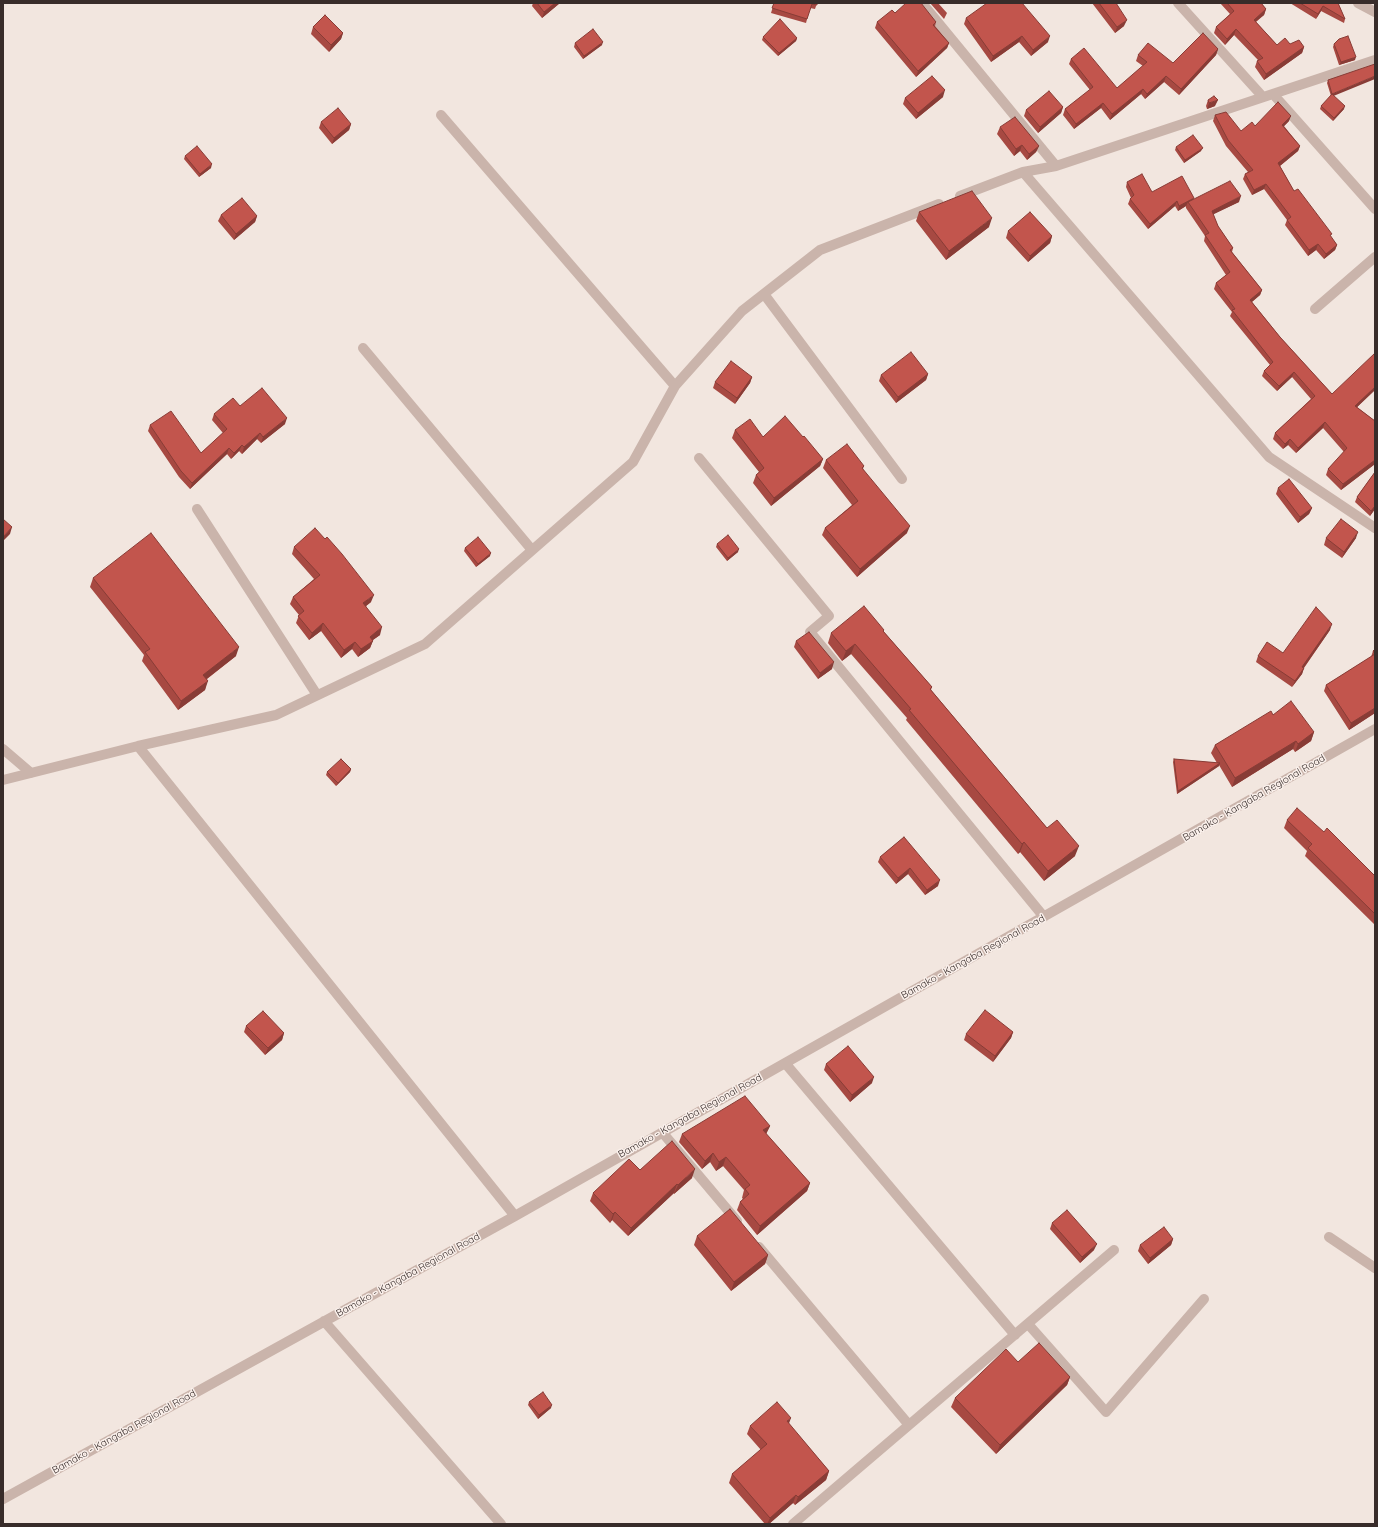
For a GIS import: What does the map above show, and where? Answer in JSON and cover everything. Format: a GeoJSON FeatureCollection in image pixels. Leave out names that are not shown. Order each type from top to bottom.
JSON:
{"type":"FeatureCollection","features":[{"type":"Feature","properties":{"kind":"street"},"geometry":{"type":"LineString","coordinates":[[922,3],[1056,166]]}},
{"type":"Feature","properties":{"kind":"street"},"geometry":{"type":"LineString","coordinates":[[1178,3],[1263,97]]}},
{"type":"Feature","properties":{"kind":"street"},"geometry":{"type":"LineString","coordinates":[[1358,3],[1375,12]]}},
{"type":"Feature","properties":{"kind":"street"},"geometry":{"type":"LineString","coordinates":[[3,780],[138,746],[276,715],[425,644],[633,462],[676,386],[742,311],[820,250],[1024,172],[1056,166],[1375,60]]}},
{"type":"Feature","properties":{"kind":"street"},"geometry":{"type":"LineString","coordinates":[[1273,94],[1375,209]]}},
{"type":"Feature","properties":{"kind":"street"},"geometry":{"type":"LineString","coordinates":[[441,115],[676,386]]}},
{"type":"Feature","properties":{"kind":"street"},"geometry":{"type":"LineString","coordinates":[[1024,172],[1268,457],[1375,528]]}},
{"type":"Feature","properties":{"kind":"street"},"geometry":{"type":"LineString","coordinates":[[1315,309],[1375,257]]}},
{"type":"Feature","properties":{"kind":"street"},"geometry":{"type":"LineString","coordinates":[[764,294],[902,479]]}},
{"type":"Feature","properties":{"kind":"street"},"geometry":{"type":"LineString","coordinates":[[363,348],[532,550]]}},
{"type":"Feature","properties":{"kind":"street"},"geometry":{"type":"LineString","coordinates":[[700,458],[829,616],[810,632],[1044,917]]}},
{"type":"Feature","properties":{"kind":"street"},"geometry":{"type":"LineString","coordinates":[[197,509],[318,695]]}},
{"type":"Feature","properties":{"kind":"street","name":"Bamako - Kangaba Regional Road"},"geometry":{"type":"LineString","coordinates":[[3,1499],[515,1216],[1375,729]]}},
{"type":"Feature","properties":{"kind":"street"},"geometry":{"type":"LineString","coordinates":[[138,746],[515,1216]]}},
{"type":"Feature","properties":{"kind":"street"},"geometry":{"type":"LineString","coordinates":[[3,749],[31,773]]}},
{"type":"Feature","properties":{"kind":"street"},"geometry":{"type":"LineString","coordinates":[[785,1063],[1015,1335]]}},
{"type":"Feature","properties":{"kind":"street"},"geometry":{"type":"LineString","coordinates":[[662,1132],[744,1230]]}},
{"type":"Feature","properties":{"kind":"street"},"geometry":{"type":"LineString","coordinates":[[1329,1237],[1375,1268]]}},
{"type":"Feature","properties":{"kind":"street"},"geometry":{"type":"LineString","coordinates":[[755,1242],[909,1425]]}},
{"type":"Feature","properties":{"kind":"street"},"geometry":{"type":"LineString","coordinates":[[792,1524],[1114,1250]]}},
{"type":"Feature","properties":{"kind":"street"},"geometry":{"type":"LineString","coordinates":[[1028,1324],[1106,1412],[1204,1298]]}},
{"type":"Feature","properties":{"kind":"street"},"geometry":{"type":"LineString","coordinates":[[324,1321],[501,1524]]}},
{"type":"Feature","properties":{"kind":"building"},"geometry":{"type":"Polygon","coordinates":[[[537,3],[555,3],[544,12],[537,3]]]}},
{"type":"Feature","properties":{"kind":"building"},"geometry":{"type":"Polygon","coordinates":[[[774,3],[817,3],[817,5],[812,4],[807,19],[772,8],[774,3]]]}},
{"type":"Feature","properties":{"kind":"building"},"geometry":{"type":"Polygon","coordinates":[[[906,3],[921,3],[936,22],[933,25],[949,43],[918,71],[877,22],[892,10],[895,13],[906,3]]]}},
{"type":"Feature","properties":{"kind":"building"},"geometry":{"type":"Polygon","coordinates":[[[987,3],[1022,3],[1050,36],[1033,50],[1022,36],[993,56],[966,18],[987,3]]]}},
{"type":"Feature","properties":{"kind":"building"},"geometry":{"type":"Polygon","coordinates":[[[1099,3],[1116,3],[1127,20],[1117,27],[1099,3]]]}},
{"type":"Feature","properties":{"kind":"building"},"geometry":{"type":"Polygon","coordinates":[[[1227,3],[1261,3],[1266,9],[1254,20],[1277,45],[1285,38],[1290,44],[1299,40],[1304,47],[1266,74],[1257,61],[1263,58],[1236,29],[1227,39],[1216,27],[1234,11],[1227,3]]]}},
{"type":"Feature","properties":{"kind":"building"},"geometry":{"type":"Polygon","coordinates":[[[1300,3],[1338,3],[1345,19],[1323,6],[1318,14],[1300,3]]]}},
{"type":"Feature","properties":{"kind":"building"},"geometry":{"type":"Polygon","coordinates":[[[325,15],[343,33],[331,45],[313,27],[325,15]]]}},
{"type":"Feature","properties":{"kind":"building"},"geometry":{"type":"Polygon","coordinates":[[[780,19],[797,38],[779,53],[763,37],[780,19]]]}},
{"type":"Feature","properties":{"kind":"building"},"geometry":{"type":"Polygon","coordinates":[[[593,29],[603,42],[584,56],[575,43],[593,29]]]}},
{"type":"Feature","properties":{"kind":"building"},"geometry":{"type":"Polygon","coordinates":[[[1203,33],[1218,49],[1181,89],[1166,76],[1147,94],[1143,89],[1112,114],[1103,103],[1076,124],[1065,109],[1093,87],[1071,59],[1084,48],[1117,88],[1147,62],[1138,55],[1148,43],[1173,63],[1203,33]]]}},
{"type":"Feature","properties":{"kind":"building"},"geometry":{"type":"Polygon","coordinates":[[[1348,36],[1356,57],[1341,62],[1334,44],[1339,39],[1348,36]]]}},
{"type":"Feature","properties":{"kind":"building"},"geometry":{"type":"Polygon","coordinates":[[[1375,64],[1375,76],[1332,94],[1328,80],[1375,64]]]}},
{"type":"Feature","properties":{"kind":"building"},"geometry":{"type":"Polygon","coordinates":[[[932,76],[945,90],[918,113],[905,98],[932,76]]]}},
{"type":"Feature","properties":{"kind":"building"},"geometry":{"type":"Polygon","coordinates":[[[1049,91],[1063,107],[1040,127],[1026,110],[1049,91]]]}},
{"type":"Feature","properties":{"kind":"building"},"geometry":{"type":"Polygon","coordinates":[[[1332,94],[1345,106],[1334,118],[1321,106],[1332,94]]]}},
{"type":"Feature","properties":{"kind":"building"},"geometry":{"type":"Polygon","coordinates":[[[1214,96],[1218,100],[1209,103],[1208,100],[1214,96]]]}},
{"type":"Feature","properties":{"kind":"building"},"geometry":{"type":"Polygon","coordinates":[[[1278,102],[1291,116],[1282,125],[1300,146],[1278,163],[1294,191],[1298,189],[1332,234],[1330,235],[1337,245],[1326,254],[1318,244],[1309,250],[1287,220],[1291,217],[1266,184],[1254,190],[1245,174],[1253,170],[1228,140],[1215,115],[1226,112],[1241,131],[1252,122],[1255,126],[1278,102]]]}},
{"type":"Feature","properties":{"kind":"building"},"geometry":{"type":"Polygon","coordinates":[[[338,108],[351,124],[334,138],[321,122],[338,108]]]}},
{"type":"Feature","properties":{"kind":"building"},"geometry":{"type":"Polygon","coordinates":[[[1015,117],[1039,146],[1029,154],[1022,145],[1016,149],[1000,127],[1015,117]]]}},
{"type":"Feature","properties":{"kind":"building"},"geometry":{"type":"Polygon","coordinates":[[[1193,135],[1203,148],[1185,160],[1176,147],[1193,135]]]}},
{"type":"Feature","properties":{"kind":"building"},"geometry":{"type":"Polygon","coordinates":[[[197,146],[212,164],[200,174],[185,156],[197,146]]]}},
{"type":"Feature","properties":{"kind":"building"},"geometry":{"type":"Polygon","coordinates":[[[1142,174],[1152,192],[1182,176],[1194,198],[1179,206],[1177,201],[1150,224],[1130,199],[1134,195],[1127,182],[1142,174]]]}},
{"type":"Feature","properties":{"kind":"building"},"geometry":{"type":"Polygon","coordinates":[[[1230,181],[1241,196],[1212,211],[1218,226],[1233,248],[1230,250],[1262,290],[1250,300],[1280,337],[1332,394],[1375,353],[1375,387],[1355,406],[1375,421],[1375,460],[1343,484],[1328,469],[1347,448],[1325,422],[1298,448],[1290,439],[1285,444],[1275,433],[1315,396],[1294,372],[1279,386],[1264,371],[1273,362],[1232,310],[1235,309],[1216,283],[1230,272],[1205,235],[1209,233],[1188,202],[1230,181]]]}},
{"type":"Feature","properties":{"kind":"building"},"geometry":{"type":"Polygon","coordinates":[[[972,191],[992,218],[949,251],[919,212],[972,191]]]}},
{"type":"Feature","properties":{"kind":"building"},"geometry":{"type":"Polygon","coordinates":[[[242,198],[257,216],[236,234],[221,215],[242,198]]]}},
{"type":"Feature","properties":{"kind":"building"},"geometry":{"type":"Polygon","coordinates":[[[1030,212],[1052,236],[1030,256],[1008,231],[1030,212]]]}},
{"type":"Feature","properties":{"kind":"building"},"geometry":{"type":"Polygon","coordinates":[[[911,352],[928,374],[898,397],[881,375],[911,352]]]}},
{"type":"Feature","properties":{"kind":"building"},"geometry":{"type":"Polygon","coordinates":[[[731,361],[752,377],[737,398],[715,382],[731,361]]]}},
{"type":"Feature","properties":{"kind":"building"},"geometry":{"type":"Polygon","coordinates":[[[262,388],[287,418],[263,437],[260,433],[244,447],[242,445],[234,453],[229,448],[192,483],[181,471],[150,425],[171,411],[201,453],[227,429],[214,414],[233,398],[240,406],[262,388]]]}},
{"type":"Feature","properties":{"kind":"building"},"geometry":{"type":"Polygon","coordinates":[[[785,416],[823,459],[774,498],[756,475],[764,468],[735,430],[750,419],[763,437],[785,416]]]}},
{"type":"Feature","properties":{"kind":"building"},"geometry":{"type":"Polygon","coordinates":[[[847,444],[864,466],[862,468],[910,526],[860,569],[825,528],[858,501],[826,460],[847,444]]]}},
{"type":"Feature","properties":{"kind":"building"},"geometry":{"type":"Polygon","coordinates":[[[1375,472],[1375,506],[1371,511],[1357,497],[1375,472]]]}},
{"type":"Feature","properties":{"kind":"building"},"geometry":{"type":"Polygon","coordinates":[[[1289,479],[1312,508],[1300,517],[1278,488],[1289,479]]]}},
{"type":"Feature","properties":{"kind":"building"},"geometry":{"type":"Polygon","coordinates":[[[3,519],[12,527],[3,537],[3,519]]]}},
{"type":"Feature","properties":{"kind":"building"},"geometry":{"type":"Polygon","coordinates":[[[1341,519],[1358,532],[1344,552],[1326,538],[1341,519]]]}},
{"type":"Feature","properties":{"kind":"building"},"geometry":{"type":"Polygon","coordinates":[[[315,528],[325,539],[327,537],[342,554],[374,595],[363,603],[382,627],[370,637],[373,641],[361,649],[355,642],[344,650],[323,623],[312,633],[298,616],[304,611],[293,597],[320,575],[294,547],[315,528]]]}},
{"type":"Feature","properties":{"kind":"building"},"geometry":{"type":"Polygon","coordinates":[[[151,533],[239,647],[203,675],[208,681],[181,701],[145,652],[150,649],[93,578],[151,533]]]}},
{"type":"Feature","properties":{"kind":"building"},"geometry":{"type":"Polygon","coordinates":[[[728,535],[739,549],[728,558],[717,544],[728,535]]]}},
{"type":"Feature","properties":{"kind":"building"},"geometry":{"type":"Polygon","coordinates":[[[478,537],[491,553],[478,564],[465,548],[478,537]]]}},
{"type":"Feature","properties":{"kind":"building"},"geometry":{"type":"Polygon","coordinates":[[[864,606],[884,630],[883,631],[932,687],[930,689],[1047,828],[1057,820],[1079,846],[1048,871],[1024,842],[1022,844],[909,710],[911,709],[855,644],[846,651],[831,633],[864,606]]]}},
{"type":"Feature","properties":{"kind":"building"},"geometry":{"type":"Polygon","coordinates":[[[1316,607],[1332,624],[1302,667],[1304,668],[1295,681],[1258,656],[1267,642],[1283,653],[1316,607]]]}},
{"type":"Feature","properties":{"kind":"building"},"geometry":{"type":"Polygon","coordinates":[[[809,632],[834,662],[820,673],[796,641],[809,632]]]}},
{"type":"Feature","properties":{"kind":"building"},"geometry":{"type":"Polygon","coordinates":[[[1375,654],[1375,708],[1351,723],[1326,685],[1375,654]]]}},
{"type":"Feature","properties":{"kind":"building"},"geometry":{"type":"Polygon","coordinates":[[[1291,701],[1314,732],[1298,744],[1296,741],[1235,778],[1215,745],[1271,711],[1273,715],[1291,701]]]}},
{"type":"Feature","properties":{"kind":"building"},"geometry":{"type":"Polygon","coordinates":[[[341,759],[351,769],[338,783],[327,772],[341,759]]]}},
{"type":"Feature","properties":{"kind":"building"},"geometry":{"type":"Polygon","coordinates":[[[1174,759],[1220,763],[1178,791],[1174,759]]]}},
{"type":"Feature","properties":{"kind":"building"},"geometry":{"type":"Polygon","coordinates":[[[1297,808],[1324,832],[1327,828],[1375,876],[1375,914],[1308,848],[1312,844],[1287,820],[1297,808]]]}},
{"type":"Feature","properties":{"kind":"building"},"geometry":{"type":"Polygon","coordinates":[[[904,837],[940,880],[927,890],[910,868],[898,878],[880,857],[904,837]]]}},
{"type":"Feature","properties":{"kind":"building"},"geometry":{"type":"Polygon","coordinates":[[[985,1010],[1013,1032],[995,1056],[966,1034],[985,1010]]]}},
{"type":"Feature","properties":{"kind":"building"},"geometry":{"type":"Polygon","coordinates":[[[263,1011],[284,1033],[268,1048],[246,1026],[263,1011]]]}},
{"type":"Feature","properties":{"kind":"building"},"geometry":{"type":"Polygon","coordinates":[[[848,1046],[874,1077],[852,1095],[826,1064],[848,1046]]]}},
{"type":"Feature","properties":{"kind":"building"},"geometry":{"type":"Polygon","coordinates":[[[745,1096],[770,1126],[763,1130],[810,1183],[760,1226],[740,1202],[749,1194],[745,1189],[750,1185],[726,1157],[719,1162],[713,1153],[705,1161],[682,1134],[745,1096]]]}},
{"type":"Feature","properties":{"kind":"building"},"geometry":{"type":"Polygon","coordinates":[[[672,1141],[695,1169],[631,1228],[615,1212],[613,1214],[593,1193],[629,1159],[640,1170],[672,1141]]]}},
{"type":"Feature","properties":{"kind":"building"},"geometry":{"type":"Polygon","coordinates":[[[730,1209],[768,1255],[734,1282],[697,1236],[730,1209]]]}},
{"type":"Feature","properties":{"kind":"building"},"geometry":{"type":"Polygon","coordinates":[[[1067,1210],[1097,1244],[1082,1257],[1052,1223],[1067,1210]]]}},
{"type":"Feature","properties":{"kind":"building"},"geometry":{"type":"Polygon","coordinates":[[[1164,1227],[1173,1239],[1150,1258],[1140,1245],[1164,1227]]]}},
{"type":"Feature","properties":{"kind":"building"},"geometry":{"type":"Polygon","coordinates":[[[1039,1343],[1070,1377],[1000,1445],[955,1398],[1006,1349],[1018,1362],[1039,1343]]]}},
{"type":"Feature","properties":{"kind":"building"},"geometry":{"type":"Polygon","coordinates":[[[543,1392],[552,1405],[539,1415],[529,1402],[543,1392]]]}},
{"type":"Feature","properties":{"kind":"building"},"geometry":{"type":"Polygon","coordinates":[[[777,1402],[791,1418],[787,1421],[829,1471],[798,1497],[796,1495],[770,1518],[732,1474],[767,1444],[750,1426],[777,1402]]]}}]}
